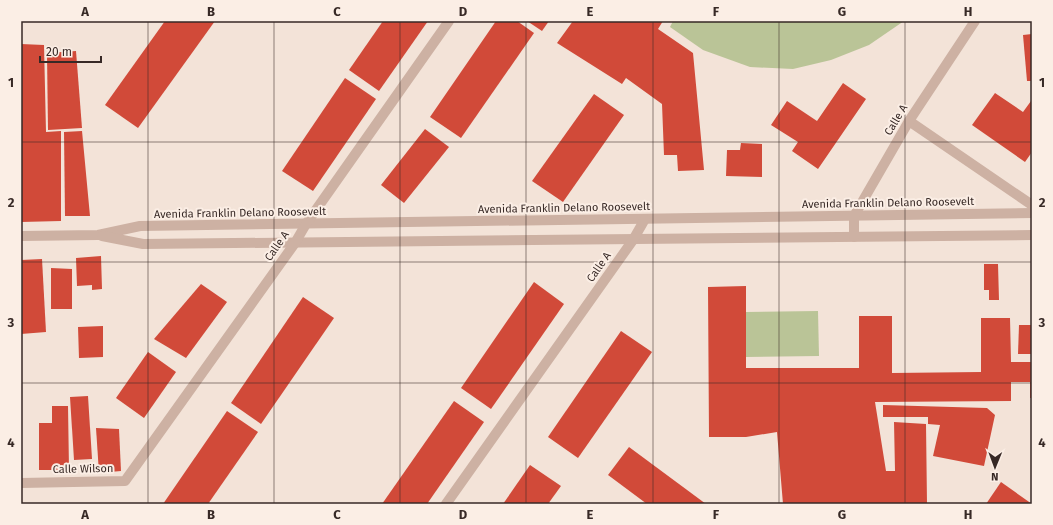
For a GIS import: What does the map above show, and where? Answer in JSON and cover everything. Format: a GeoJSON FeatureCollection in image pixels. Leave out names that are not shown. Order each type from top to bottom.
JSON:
{"type":"FeatureCollection","features":[{"type":"Feature","properties":{"kind":"street","name":"Calle A"},"geometry":{"type":"LineString","coordinates":[[151,445],[295,243],[306,224],[449,21]]}},
{"type":"Feature","properties":{"kind":"street","name":"Calle A"},"geometry":{"type":"LineString","coordinates":[[854,216],[909,121],[975,21]]}},
{"type":"Feature","properties":{"kind":"street"},"geometry":{"type":"LineString","coordinates":[[909,121],[1032,205]]}},
{"type":"Feature","properties":{"kind":"street","name":"Avenida Franklin Delano Roosevelt"},"geometry":{"type":"LineString","coordinates":[[21,236],[98,235],[140,226],[1032,213]]}},
{"type":"Feature","properties":{"kind":"street"},"geometry":{"type":"LineString","coordinates":[[854,216],[854,237]]}},
{"type":"Feature","properties":{"kind":"street","name":"Calle A"},"geometry":{"type":"LineString","coordinates":[[446,504],[633,240],[645,219]]}},
{"type":"Feature","properties":{"kind":"street","name":"Avenida Franklin Delano Roosevelt"},"geometry":{"type":"LineString","coordinates":[[98,235],[143,244],[1032,235]]}},
{"type":"Feature","properties":{"kind":"street","name":"Calle Wilson"},"geometry":{"type":"LineString","coordinates":[[21,483],[125,481],[151,445]]}},
{"type":"Feature","properties":{"kind":"green space"},"geometry":{"type":"Polygon","coordinates":[[[673,21],[904,21],[869,45],[831,60],[793,69],[750,67],[703,50],[670,27],[673,21]]]}},
{"type":"Feature","properties":{"kind":"green space"},"geometry":{"type":"Polygon","coordinates":[[[818,311],[819,356],[746,357],[746,312],[818,311]]]}},
{"type":"Feature","properties":{"kind":"building"},"geometry":{"type":"Polygon","coordinates":[[[165,21],[215,21],[138,128],[105,105],[165,21]]]}},
{"type":"Feature","properties":{"kind":"building"},"geometry":{"type":"Polygon","coordinates":[[[383,21],[428,21],[379,91],[349,70],[383,21]]]}},
{"type":"Feature","properties":{"kind":"building"},"geometry":{"type":"Polygon","coordinates":[[[496,21],[517,21],[534,33],[461,138],[430,117],[496,21]]]}},
{"type":"Feature","properties":{"kind":"building"},"geometry":{"type":"Polygon","coordinates":[[[527,21],[549,21],[542,31],[527,21]]]}},
{"type":"Feature","properties":{"kind":"building"},"geometry":{"type":"Polygon","coordinates":[[[573,21],[663,21],[658,29],[693,53],[704,170],[678,171],[677,155],[664,155],[662,104],[626,78],[622,84],[557,43],[573,21]]]}},
{"type":"Feature","properties":{"kind":"building"},"geometry":{"type":"Polygon","coordinates":[[[1032,34],[1032,81],[1027,81],[1023,35],[1032,34]]]}},
{"type":"Feature","properties":{"kind":"building"},"geometry":{"type":"Polygon","coordinates":[[[21,44],[44,45],[46,132],[61,131],[61,221],[21,222],[21,44]]]}},
{"type":"Feature","properties":{"kind":"building"},"geometry":{"type":"Polygon","coordinates":[[[76,51],[82,128],[48,130],[47,53],[76,51]]]}},
{"type":"Feature","properties":{"kind":"building"},"geometry":{"type":"Polygon","coordinates":[[[345,78],[376,99],[313,191],[282,171],[345,78]]]}},
{"type":"Feature","properties":{"kind":"building"},"geometry":{"type":"Polygon","coordinates":[[[843,83],[866,99],[818,169],[792,151],[798,142],[771,125],[787,101],[817,121],[843,83]]]}},
{"type":"Feature","properties":{"kind":"building"},"geometry":{"type":"Polygon","coordinates":[[[995,93],[1023,112],[1031,101],[1032,102],[1032,152],[1025,162],[972,125],[995,93]]]}},
{"type":"Feature","properties":{"kind":"building"},"geometry":{"type":"Polygon","coordinates":[[[594,94],[624,115],[563,202],[532,181],[594,94]]]}},
{"type":"Feature","properties":{"kind":"building"},"geometry":{"type":"Polygon","coordinates":[[[425,129],[449,147],[404,203],[381,185],[425,129]]]}},
{"type":"Feature","properties":{"kind":"building"},"geometry":{"type":"Polygon","coordinates":[[[82,131],[90,216],[65,216],[64,132],[82,131]]]}},
{"type":"Feature","properties":{"kind":"building"},"geometry":{"type":"Polygon","coordinates":[[[741,143],[762,144],[762,177],[726,176],[727,150],[740,150],[741,143]]]}},
{"type":"Feature","properties":{"kind":"building"},"geometry":{"type":"Polygon","coordinates":[[[101,256],[102,289],[92,290],[92,285],[77,286],[76,258],[101,256]]]}},
{"type":"Feature","properties":{"kind":"building"},"geometry":{"type":"Polygon","coordinates":[[[42,259],[46,332],[21,334],[21,260],[42,259]]]}},
{"type":"Feature","properties":{"kind":"building"},"geometry":{"type":"Polygon","coordinates":[[[984,264],[998,264],[999,300],[989,300],[989,290],[984,290],[984,264]]]}},
{"type":"Feature","properties":{"kind":"building"},"geometry":{"type":"Polygon","coordinates":[[[51,268],[72,269],[72,309],[51,309],[51,268]]]}},
{"type":"Feature","properties":{"kind":"building"},"geometry":{"type":"Polygon","coordinates":[[[534,282],[564,304],[491,409],[461,388],[534,282]]]}},
{"type":"Feature","properties":{"kind":"building"},"geometry":{"type":"Polygon","coordinates":[[[201,284],[227,302],[186,358],[154,339],[201,284]]]}},
{"type":"Feature","properties":{"kind":"building"},"geometry":{"type":"Polygon","coordinates":[[[746,286],[746,368],[859,368],[859,316],[892,316],[892,373],[981,372],[981,318],[1010,318],[1011,362],[1032,362],[1032,398],[1030,398],[1030,382],[1011,382],[1011,401],[875,402],[886,471],[895,471],[894,422],[926,424],[927,504],[783,504],[777,432],[746,437],[709,437],[708,287],[746,286]]]}},
{"type":"Feature","properties":{"kind":"building"},"geometry":{"type":"Polygon","coordinates":[[[303,297],[334,318],[261,424],[231,403],[303,297]]]}},
{"type":"Feature","properties":{"kind":"building"},"geometry":{"type":"Polygon","coordinates":[[[1019,325],[1032,325],[1032,354],[1018,354],[1019,325]]]}},
{"type":"Feature","properties":{"kind":"building"},"geometry":{"type":"Polygon","coordinates":[[[103,326],[103,357],[79,358],[78,327],[103,326]]]}},
{"type":"Feature","properties":{"kind":"building"},"geometry":{"type":"Polygon","coordinates":[[[621,331],[652,352],[578,458],[548,437],[621,331]]]}},
{"type":"Feature","properties":{"kind":"building"},"geometry":{"type":"Polygon","coordinates":[[[148,352],[176,372],[144,418],[116,398],[148,352]]]}},
{"type":"Feature","properties":{"kind":"building"},"geometry":{"type":"Polygon","coordinates":[[[88,396],[92,459],[74,460],[70,397],[88,396]]]}},
{"type":"Feature","properties":{"kind":"building"},"geometry":{"type":"Polygon","coordinates":[[[454,401],[484,422],[427,504],[382,504],[454,401]]]}},
{"type":"Feature","properties":{"kind":"building"},"geometry":{"type":"Polygon","coordinates":[[[883,405],[987,408],[995,415],[984,466],[933,456],[940,425],[928,424],[928,417],[883,417],[883,405]]]}},
{"type":"Feature","properties":{"kind":"building"},"geometry":{"type":"Polygon","coordinates":[[[52,406],[68,406],[69,470],[39,470],[39,423],[52,423],[52,406]]]}},
{"type":"Feature","properties":{"kind":"building"},"geometry":{"type":"Polygon","coordinates":[[[227,411],[258,432],[208,504],[163,504],[227,411]]]}},
{"type":"Feature","properties":{"kind":"building"},"geometry":{"type":"Polygon","coordinates":[[[96,428],[119,429],[121,471],[99,473],[96,428]]]}},
{"type":"Feature","properties":{"kind":"building"},"geometry":{"type":"Polygon","coordinates":[[[629,447],[706,504],[647,504],[608,475],[629,447]]]}},
{"type":"Feature","properties":{"kind":"building"},"geometry":{"type":"Polygon","coordinates":[[[530,465],[561,486],[548,504],[503,504],[530,465]]]}},
{"type":"Feature","properties":{"kind":"building"},"geometry":{"type":"Polygon","coordinates":[[[1001,482],[1032,504],[986,504],[1001,482]]]}}]}
